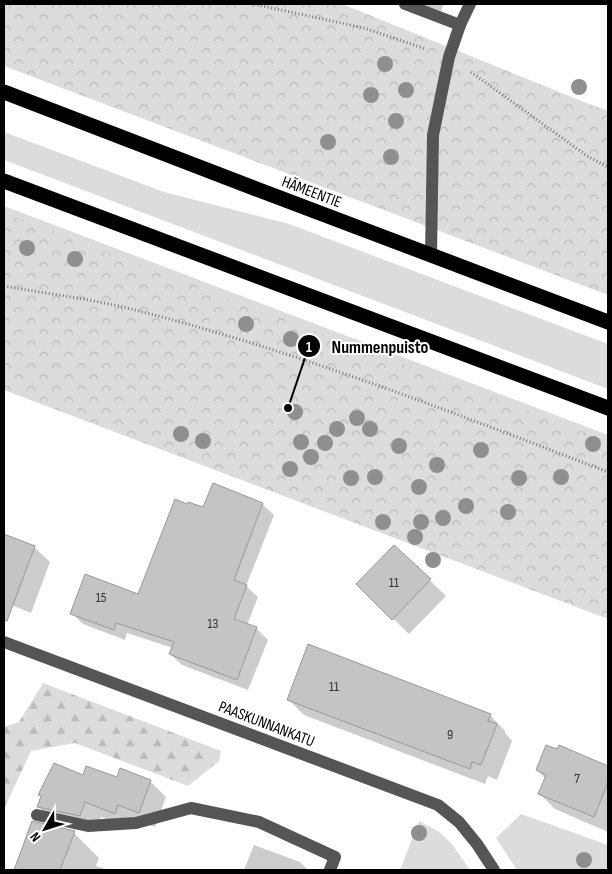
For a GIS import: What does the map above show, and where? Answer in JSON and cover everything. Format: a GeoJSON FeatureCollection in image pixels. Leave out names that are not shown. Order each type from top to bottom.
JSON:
{"type":"FeatureCollection","features":[{"type":"Feature","properties":{"kind":"highway","name":"HÄMEENTIE"},"geometry":{"type":"LineString","coordinates":[[4,92],[608,322]]}},
{"type":"Feature","properties":{"kind":"highway"},"geometry":{"type":"LineString","coordinates":[[4,181],[608,408]]}},
{"type":"Feature","properties":{"kind":"street"},"geometry":{"type":"LineString","coordinates":[[405,4],[460,25]]}},
{"type":"Feature","properties":{"kind":"street"},"geometry":{"type":"LineString","coordinates":[[431,255],[433,135],[449,57],[460,25],[470,4]]}},
{"type":"Feature","properties":{"kind":"street","name":"PAASKUNNANKATU"},"geometry":{"type":"LineString","coordinates":[[4,642],[438,805],[459,822],[477,844],[494,870]]}},
{"type":"Feature","properties":{"kind":"street"},"geometry":{"type":"LineString","coordinates":[[37,815],[88,826],[136,823],[191,808],[259,822],[268,826],[335,857],[330,870]]}},
{"type":"Feature","properties":{"kind":"path"},"geometry":{"type":"LineString","coordinates":[[4,286],[120,307],[182,323],[331,369],[468,418],[608,472]]}},
{"type":"Feature","properties":{"kind":"green space"},"geometry":{"type":"Polygon","coordinates":[[[4,4],[342,4],[608,111],[608,295],[4,66],[4,4]]]}},
{"type":"Feature","properties":{"kind":"green space"},"geometry":{"type":"Polygon","coordinates":[[[4,132],[164,192],[289,224],[608,344],[608,389],[4,160],[4,132]]]}},
{"type":"Feature","properties":{"kind":"green space"},"geometry":{"type":"Polygon","coordinates":[[[4,206],[608,435],[608,461],[4,277],[4,206]]]}},
{"type":"Feature","properties":{"kind":"green space"},"geometry":{"type":"Polygon","coordinates":[[[4,213],[608,441],[608,619],[4,390],[4,213]]]}},
{"type":"Feature","properties":{"kind":"green space"},"geometry":{"type":"Polygon","coordinates":[[[43,683],[221,751],[219,761],[188,786],[75,743],[31,751],[4,809],[4,727],[19,722],[43,683]]]}},
{"type":"Feature","properties":{"kind":"green space"},"geometry":{"type":"Polygon","coordinates":[[[521,814],[608,845],[608,864],[606,870],[517,870],[496,838],[521,814]]]}},
{"type":"Feature","properties":{"kind":"green space"},"geometry":{"type":"Polygon","coordinates":[[[419,821],[439,832],[451,843],[470,870],[400,870],[419,821]]]}},
{"type":"Feature","properties":{"kind":"building"},"geometry":{"type":"Polygon","coordinates":[[[213,483],[263,503],[234,580],[247,585],[234,619],[257,627],[237,680],[169,654],[174,642],[116,623],[114,630],[70,614],[85,574],[138,594],[175,499],[187,504],[188,502],[203,507],[213,483]]]}},
{"type":"Feature","properties":{"kind":"building"},"geometry":{"type":"Polygon","coordinates":[[[4,534],[35,546],[7,621],[4,620],[4,534]]]}},
{"type":"Feature","properties":{"kind":"building"},"geometry":{"type":"Polygon","coordinates":[[[394,545],[431,579],[392,620],[356,584],[394,545]]]}},
{"type":"Feature","properties":{"kind":"building"},"geometry":{"type":"Polygon","coordinates":[[[308,644],[491,714],[488,721],[497,724],[481,765],[472,762],[470,769],[287,700],[308,644]]]}},
{"type":"Feature","properties":{"kind":"building"},"geometry":{"type":"Polygon","coordinates":[[[546,745],[557,749],[559,745],[608,766],[608,782],[594,817],[538,794],[546,775],[536,770],[546,745]]]}},
{"type":"Feature","properties":{"kind":"building"},"geometry":{"type":"Polygon","coordinates":[[[54,763],[83,775],[86,766],[117,777],[120,768],[151,780],[139,813],[118,805],[115,814],[85,802],[80,816],[37,807],[41,796],[38,795],[54,763]]]}},
{"type":"Feature","properties":{"kind":"building"},"geometry":{"type":"Polygon","coordinates":[[[32,821],[75,831],[60,870],[14,870],[32,821]]]}},
{"type":"Feature","properties":{"kind":"place","name":"Nummenpuisto"},"geometry":{"type":"Point","coordinates":[288,408]}}]}
